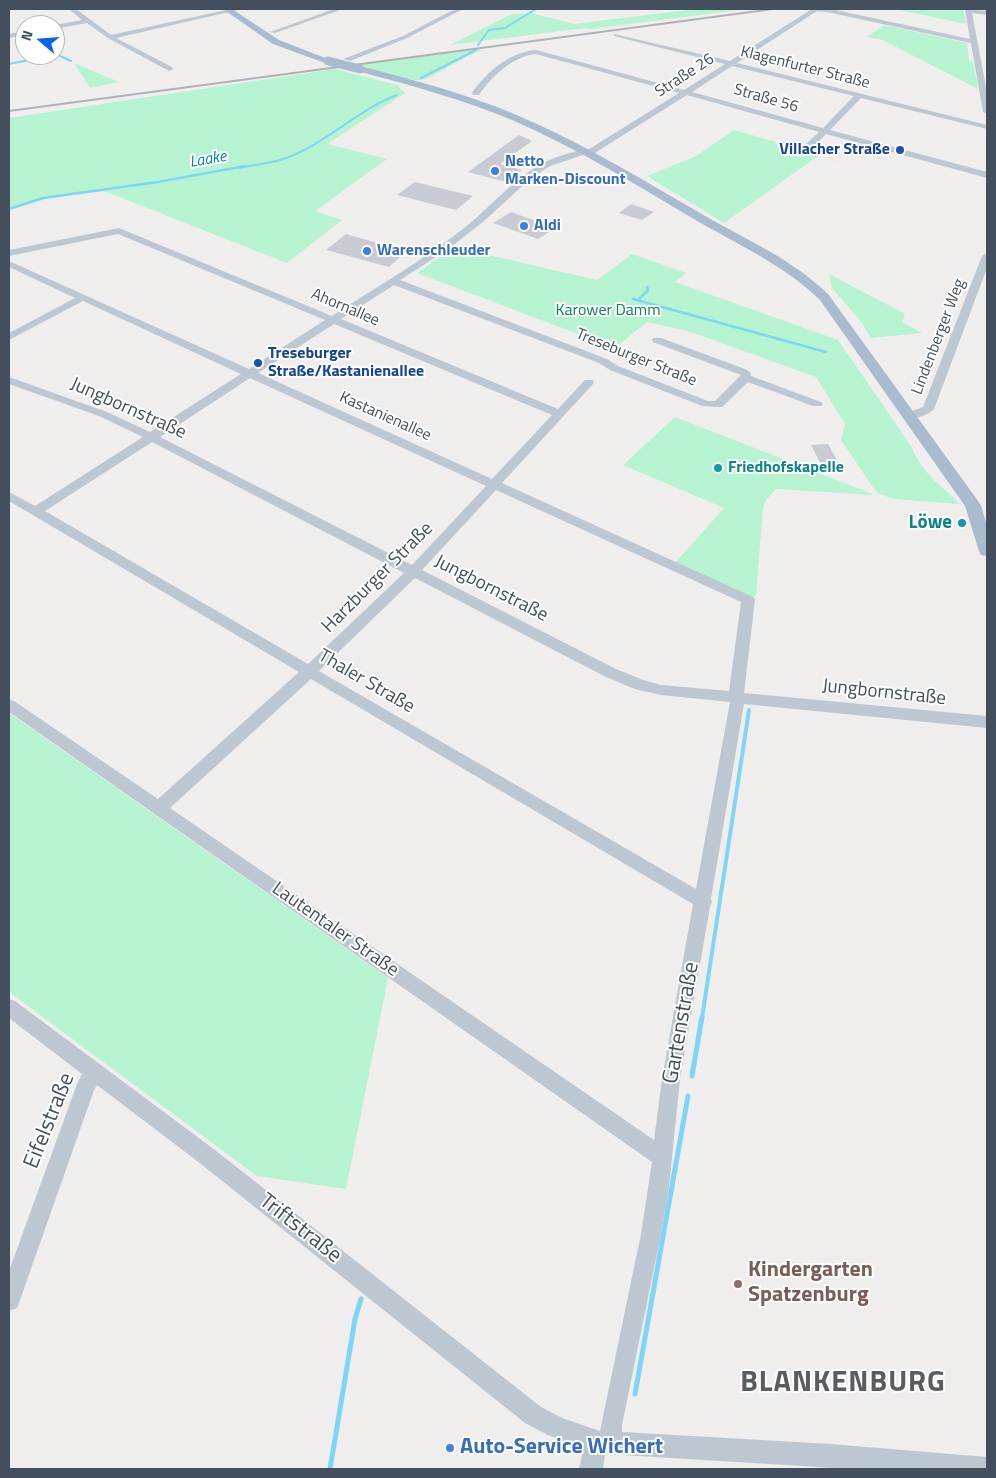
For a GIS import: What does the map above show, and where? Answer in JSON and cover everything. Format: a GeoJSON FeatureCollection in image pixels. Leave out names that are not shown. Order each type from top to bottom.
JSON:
{"type":"FeatureCollection","features":[{"type":"Feature","properties":{"kind":"main road"},"geometry":{"type":"LineString","coordinates":[[232,10],[276,42],[294,50],[419,85],[504,114],[537,128],[790,268],[807,280],[824,297],[973,505],[987,551]]}},
{"type":"Feature","properties":{"kind":"street"},"geometry":{"type":"LineString","coordinates":[[72,9],[110,37],[169,69]]}},
{"type":"Feature","properties":{"kind":"street"},"geometry":{"type":"LineString","coordinates":[[273,32],[340,9]]}},
{"type":"Feature","properties":{"kind":"street"},"geometry":{"type":"LineString","coordinates":[[347,59],[405,37],[460,9]]}},
{"type":"Feature","properties":{"kind":"street","name":"Straße 26"},"geometry":{"type":"LineString","coordinates":[[585,153],[687,92],[813,10],[822,9],[978,44]]}},
{"type":"Feature","properties":{"kind":"street"},"geometry":{"type":"LineString","coordinates":[[110,37],[232,10]]}},
{"type":"Feature","properties":{"kind":"street"},"geometry":{"type":"LineString","coordinates":[[987,13],[969,10],[978,44],[986,91],[987,112]]}},
{"type":"Feature","properties":{"kind":"street"},"geometry":{"type":"LineString","coordinates":[[65,25],[86,20]]}},
{"type":"Feature","properties":{"kind":"street","name":"Klagenfurter Straße"},"geometry":{"type":"LineString","coordinates":[[616,35],[987,126]]}},
{"type":"Feature","properties":{"kind":"street","name":"Straße 56"},"geometry":{"type":"LineString","coordinates":[[476,93],[484,83],[504,66],[525,52],[536,52],[987,175]]}},
{"type":"Feature","properties":{"kind":"street"},"geometry":{"type":"LineString","coordinates":[[809,146],[859,96]]}},
{"type":"Feature","properties":{"kind":"street"},"geometry":{"type":"LineString","coordinates":[[36,512],[444,248],[480,220],[527,177],[547,164],[585,153]]}},
{"type":"Feature","properties":{"kind":"street","name":"Ahornallee"},"geometry":{"type":"LineString","coordinates":[[9,253],[119,232],[560,414]]}},
{"type":"Feature","properties":{"kind":"street","name":"Lindenberger Weg"},"geometry":{"type":"LineString","coordinates":[[908,416],[922,413],[928,409],[987,256]]}},
{"type":"Feature","properties":{"kind":"street","name":"Kastanienallee"},"geometry":{"type":"LineString","coordinates":[[9,264],[748,600]]}},
{"type":"Feature","properties":{"kind":"street","name":"Treseburger Straße"},"geometry":{"type":"LineString","coordinates":[[393,281],[603,361],[614,368],[706,404],[718,405],[746,378]]}},
{"type":"Feature","properties":{"kind":"street"},"geometry":{"type":"LineString","coordinates":[[9,336],[82,298]]}},
{"type":"Feature","properties":{"kind":"street","name":"Treseburger Straße"},"geometry":{"type":"LineString","coordinates":[[657,340],[741,371],[746,374],[746,378]]}},
{"type":"Feature","properties":{"kind":"street","name":"Treseburger Straße"},"geometry":{"type":"LineString","coordinates":[[746,378],[816,404]]}},
{"type":"Feature","properties":{"kind":"street","name":"Jungbornstraße"},"geometry":{"type":"LineString","coordinates":[[9,380],[103,414],[151,437],[611,673],[640,685],[661,690],[987,722]]}},
{"type":"Feature","properties":{"kind":"street","name":"Harzburger Straße"},"geometry":{"type":"LineString","coordinates":[[159,808],[309,672],[414,571],[589,382]]}},
{"type":"Feature","properties":{"kind":"street","name":"Thaler Straße"},"geometry":{"type":"LineString","coordinates":[[9,496],[704,902]]}},
{"type":"Feature","properties":{"kind":"street","name":"Gartenstraße"},"geometry":{"type":"LineString","coordinates":[[591,1469],[611,1425],[651,1234],[659,1187],[661,1156],[672,1079],[704,902],[737,697],[736,685],[748,600]]}},
{"type":"Feature","properties":{"kind":"street","name":"Lautentaler Straße"},"geometry":{"type":"LineString","coordinates":[[9,705],[661,1156]]}},
{"type":"Feature","properties":{"kind":"street","name":"Triftstraße"},"geometry":{"type":"LineString","coordinates":[[9,1007],[279,1212],[533,1415],[556,1427],[604,1443],[831,1456],[987,1469]]}},
{"type":"Feature","properties":{"kind":"street","name":"Eifelstraße"},"geometry":{"type":"LineString","coordinates":[[9,1300],[86,1084],[96,1072]]}},
{"type":"Feature","properties":{"kind":"green space"},"geometry":{"type":"Polygon","coordinates":[[[696,9],[746,9],[450,45],[512,14],[531,13],[574,24],[696,9]]]}},
{"type":"Feature","properties":{"kind":"green space"},"geometry":{"type":"Polygon","coordinates":[[[895,9],[963,9],[966,24],[895,9]]]}},
{"type":"Feature","properties":{"kind":"green space"},"geometry":{"type":"Polygon","coordinates":[[[884,25],[967,43],[969,60],[973,62],[978,89],[883,40],[867,37],[884,25]]]}},
{"type":"Feature","properties":{"kind":"green space"},"geometry":{"type":"Polygon","coordinates":[[[480,49],[480,51],[432,76],[419,80],[392,76],[358,64],[480,49]]]}},
{"type":"Feature","properties":{"kind":"green space"},"geometry":{"type":"Polygon","coordinates":[[[74,63],[119,82],[90,88],[74,63]]]}},
{"type":"Feature","properties":{"kind":"green space"},"geometry":{"type":"Polygon","coordinates":[[[335,69],[397,85],[405,93],[327,144],[387,159],[315,211],[342,220],[287,263],[104,191],[49,198],[9,210],[9,118],[335,69]]]}},
{"type":"Feature","properties":{"kind":"green space"},"geometry":{"type":"Polygon","coordinates":[[[734,130],[776,142],[775,144],[987,202],[818,156],[724,223],[647,176],[696,156],[734,130]]]}},
{"type":"Feature","properties":{"kind":"green space","name":"Karower Damm"},"geometry":{"type":"Polygon","coordinates":[[[454,247],[597,280],[632,254],[686,273],[675,282],[838,340],[911,446],[925,470],[959,504],[894,499],[877,493],[841,440],[845,424],[816,377],[688,331],[647,322],[615,348],[417,273],[454,247]]]}},
{"type":"Feature","properties":{"kind":"green space"},"geometry":{"type":"Polygon","coordinates":[[[829,274],[905,314],[902,322],[922,333],[871,338],[862,323],[832,288],[829,274]]]}},
{"type":"Feature","properties":{"kind":"green space"},"geometry":{"type":"Polygon","coordinates":[[[675,417],[875,495],[776,489],[766,500],[763,508],[756,595],[752,599],[675,563],[724,508],[623,465],[675,417]]]}},
{"type":"Feature","properties":{"kind":"green space"},"geometry":{"type":"Polygon","coordinates":[[[9,713],[388,978],[346,1189],[257,1176],[9,992],[9,713]]]}},
{"type":"Feature","properties":{"kind":"building"},"geometry":{"type":"Polygon","coordinates":[[[519,135],[532,141],[500,164],[522,170],[506,182],[468,172],[519,135]]]}},
{"type":"Feature","properties":{"kind":"building"},"geometry":{"type":"Polygon","coordinates":[[[415,182],[473,196],[456,210],[397,195],[415,182]]]}},
{"type":"Feature","properties":{"kind":"building"},"geometry":{"type":"Polygon","coordinates":[[[631,204],[654,212],[642,220],[619,213],[631,204]]]}},
{"type":"Feature","properties":{"kind":"building","name":"Aldi"},"geometry":{"type":"Polygon","coordinates":[[[511,212],[555,228],[538,239],[493,223],[511,212]]]}},
{"type":"Feature","properties":{"kind":"building","name":"Warenschleuder"},"geometry":{"type":"Polygon","coordinates":[[[346,234],[407,251],[389,267],[326,250],[346,234]]]}},
{"type":"Feature","properties":{"kind":"building"},"geometry":{"type":"Polygon","coordinates":[[[828,444],[842,469],[824,470],[811,445],[828,444]]]}},
{"type":"Feature","properties":{"kind":"waterway","name":"Laake"},"geometry":{"type":"LineString","coordinates":[[478,45],[489,30],[505,28],[536,9]]}},
{"type":"Feature","properties":{"kind":"waterway","name":"Laake"},"geometry":{"type":"LineString","coordinates":[[421,78],[476,50]]}},
{"type":"Feature","properties":{"kind":"waterway"},"geometry":{"type":"LineString","coordinates":[[65,58],[71,61]]}},
{"type":"Feature","properties":{"kind":"waterway"},"geometry":{"type":"LineString","coordinates":[[9,64],[15,63]]}},
{"type":"Feature","properties":{"kind":"waterway","name":"Laake"},"geometry":{"type":"LineString","coordinates":[[238,168],[280,160],[296,154],[311,147],[367,110],[397,95]]}},
{"type":"Feature","properties":{"kind":"waterway","name":"Laake"},"geometry":{"type":"LineString","coordinates":[[9,209],[43,198],[158,182],[245,166]]}},
{"type":"Feature","properties":{"kind":"waterway"},"geometry":{"type":"LineString","coordinates":[[638,300],[648,290],[647,287]]}},
{"type":"Feature","properties":{"kind":"waterway"},"geometry":{"type":"LineString","coordinates":[[633,299],[826,352]]}},
{"type":"Feature","properties":{"kind":"waterway"},"geometry":{"type":"LineString","coordinates":[[702,1018],[749,710]]}},
{"type":"Feature","properties":{"kind":"waterway"},"geometry":{"type":"LineString","coordinates":[[692,1076],[702,1017]]}},
{"type":"Feature","properties":{"kind":"waterway"},"geometry":{"type":"LineString","coordinates":[[635,1394],[688,1096]]}},
{"type":"Feature","properties":{"kind":"waterway"},"geometry":{"type":"LineString","coordinates":[[330,1469],[355,1319],[361,1299]]}},
{"type":"Feature","properties":{"kind":"railway"},"geometry":{"type":"LineString","coordinates":[[9,111],[773,9]]}},
{"type":"Feature","properties":{"kind":"place","name":"Villacher Straße"},"geometry":{"type":"Point","coordinates":[900,150]}},
{"type":"Feature","properties":{"kind":"place","name":"Netto Marken-Discount"},"geometry":{"type":"Point","coordinates":[495,171]}},
{"type":"Feature","properties":{"kind":"place","name":"Aldi"},"geometry":{"type":"Point","coordinates":[524,226]}},
{"type":"Feature","properties":{"kind":"place","name":"Warenschleuder"},"geometry":{"type":"Point","coordinates":[367,251]}},
{"type":"Feature","properties":{"kind":"place","name":"Treseburger Straße/Kastanienallee"},"geometry":{"type":"Point","coordinates":[258,363]}},
{"type":"Feature","properties":{"kind":"place","name":"Friedhofskapelle"},"geometry":{"type":"Point","coordinates":[718,468]}},
{"type":"Feature","properties":{"kind":"place","name":"Löwe"},"geometry":{"type":"Point","coordinates":[962,523]}},
{"type":"Feature","properties":{"kind":"place","name":"Kindergarten Spatzenburg"},"geometry":{"type":"Point","coordinates":[738,1284]}},
{"type":"Feature","properties":{"kind":"place","name":"Auto-Service Wichert"},"geometry":{"type":"Point","coordinates":[450,1448]}},
{"type":"Feature","properties":{"kind":"district","name":"BLANKENBURG"},"geometry":{"type":"Point","coordinates":[843,1384]}}]}
